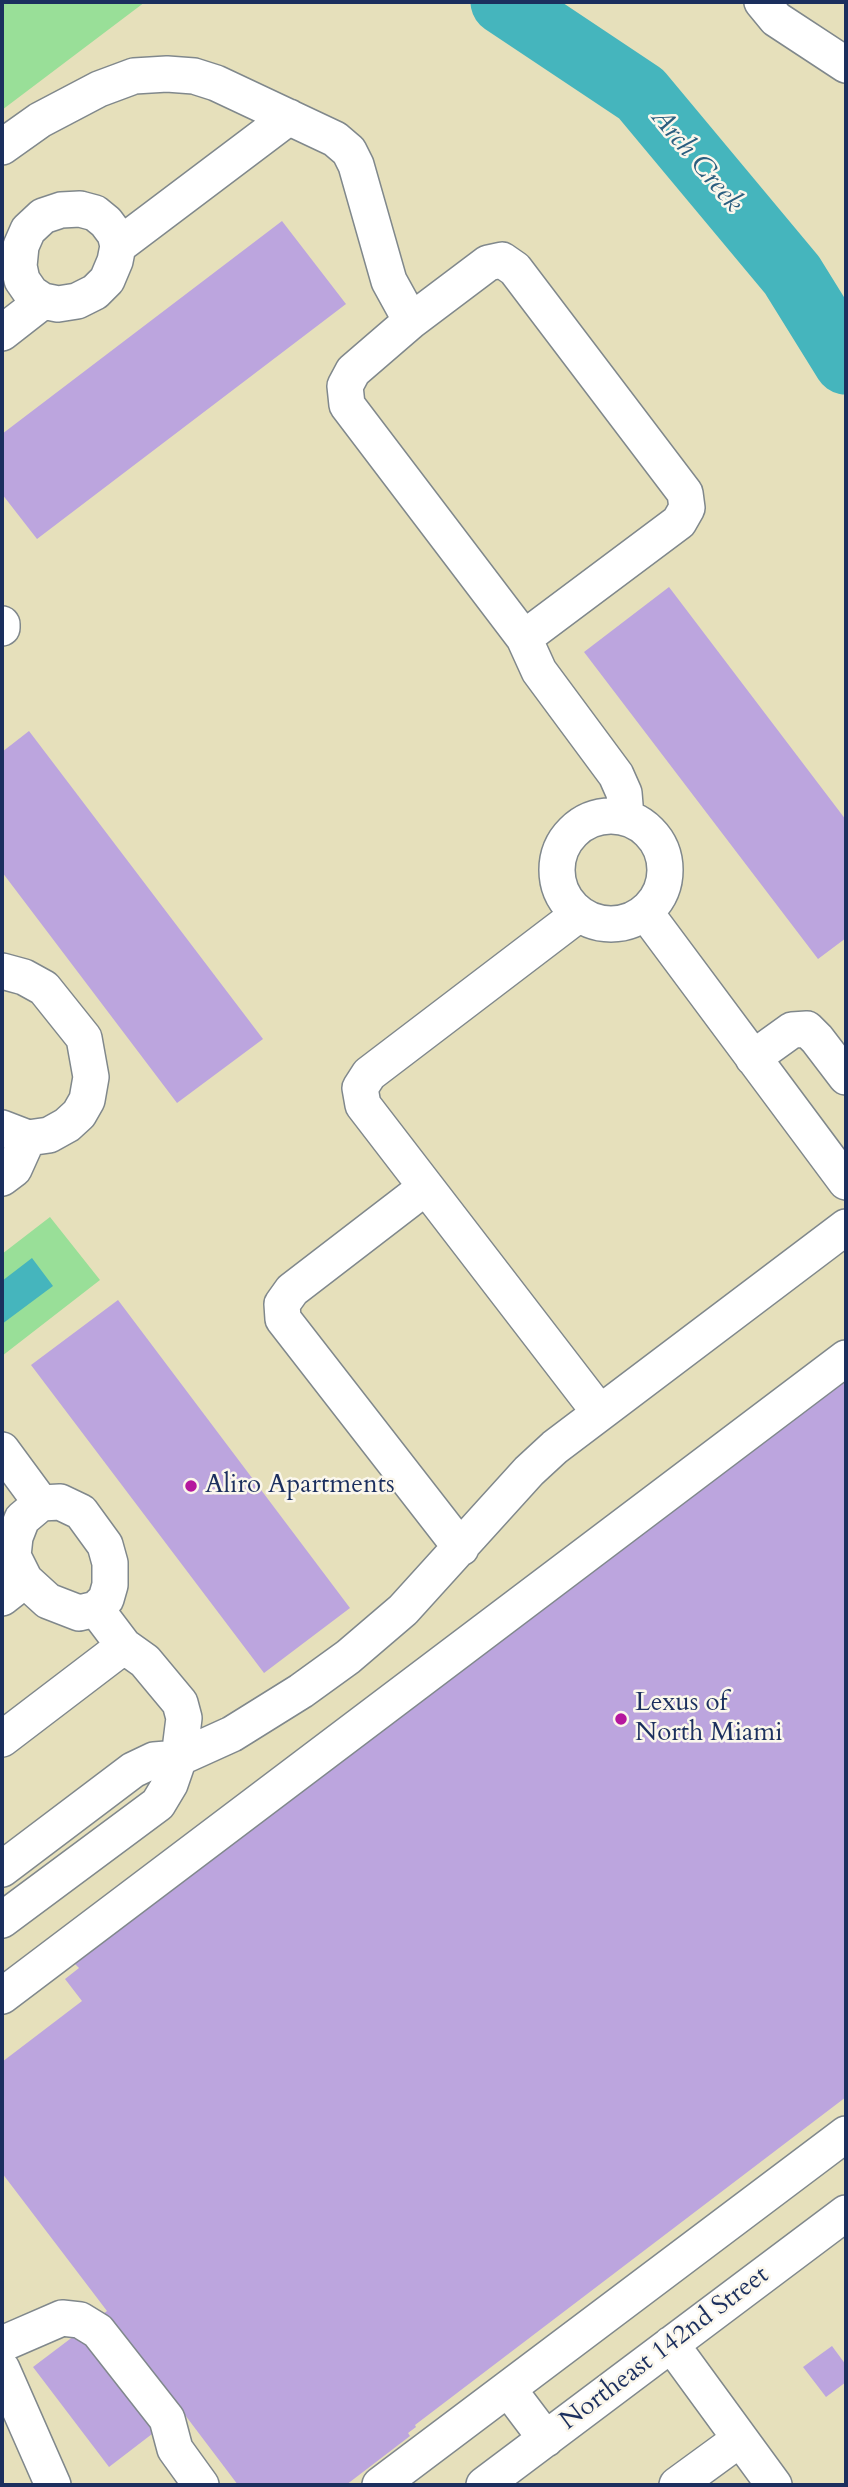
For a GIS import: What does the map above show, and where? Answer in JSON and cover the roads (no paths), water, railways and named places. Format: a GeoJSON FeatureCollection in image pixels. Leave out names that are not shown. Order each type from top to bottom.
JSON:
{"type":"FeatureCollection","features":[{"type":"Feature","properties":{"kind":"street"},"geometry":{"type":"LineString","coordinates":[[762,2],[776,19],[846,65]]}},
{"type":"Feature","properties":{"kind":"street"},"geometry":{"type":"LineString","coordinates":[[2,147],[59,110],[99,89],[134,76],[194,76],[216,83],[335,139],[349,151],[356,165],[389,281],[411,321]]}},
{"type":"Feature","properties":{"kind":"street"},"geometry":{"type":"LineString","coordinates":[[118,246],[289,117]]}},
{"type":"Feature","properties":{"kind":"street"},"geometry":{"type":"LineString","coordinates":[[80,209],[94,213],[106,222],[115,234],[118,246],[107,280],[95,292],[77,301],[58,304],[43,301],[26,286],[19,265],[21,246],[28,230],[43,216],[61,210],[80,209]]}},
{"type":"Feature","properties":{"kind":"street"},"geometry":{"type":"LineString","coordinates":[[524,638],[679,522],[687,508],[685,494],[515,269],[502,260],[488,263],[366,358],[353,371],[345,386],[346,405],[524,638],[539,671],[617,775],[624,793],[626,817]]}},
{"type":"Feature","properties":{"kind":"street"},"geometry":{"type":"LineString","coordinates":[[2,333],[43,301]]}},
{"type":"Feature","properties":{"kind":"street"},"geometry":{"type":"LineString","coordinates":[[626,817],[641,824],[654,835],[662,851],[665,867],[663,884],[657,899],[645,912],[630,921],[613,924],[596,922],[579,914],[568,904],[560,889],[558,856],[565,840],[577,827],[592,819],[626,817]]}},
{"type":"Feature","properties":{"kind":"street"},"geometry":{"type":"LineString","coordinates":[[645,912],[846,1182]]}},
{"type":"Feature","properties":{"kind":"street"},"geometry":{"type":"LineString","coordinates":[[579,914],[369,1074],[360,1088],[363,1105],[600,1413]]}},
{"type":"Feature","properties":{"kind":"street"},"geometry":{"type":"LineString","coordinates":[[2,971],[24,977],[44,988],[84,1038],[91,1077],[87,1100],[79,1114],[67,1125],[49,1135],[15,1133],[14,1169],[2,1178]]}},
{"type":"Feature","properties":{"kind":"street"},"geometry":{"type":"LineString","coordinates":[[753,1058],[792,1030],[807,1029],[846,1077]]}},
{"type":"Feature","properties":{"kind":"street"},"geometry":{"type":"LineString","coordinates":[[426,1187],[292,1290],[282,1304],[283,1320],[461,1548]]}},
{"type":"Feature","properties":{"kind":"street"},"geometry":{"type":"LineString","coordinates":[[2,1869],[133,1770],[154,1760],[179,1758],[232,1734],[301,1691],[348,1657],[403,1610],[529,1471],[555,1447],[846,1227]]}},
{"type":"Feature","properties":{"kind":"street"},"geometry":{"type":"LineString","coordinates":[[2,1996],[846,1358]]}},
{"type":"Feature","properties":{"kind":"street"},"geometry":{"type":"LineString","coordinates":[[3,1455],[41,1503]]}},
{"type":"Feature","properties":{"kind":"street"},"geometry":{"type":"LineString","coordinates":[[60,1502],[81,1512],[105,1545],[110,1563],[110,1585],[106,1599],[96,1609],[79,1612],[13,1589],[15,1537],[22,1519],[41,1503],[60,1502]]}},
{"type":"Feature","properties":{"kind":"street"},"geometry":{"type":"LineString","coordinates":[[2,1920],[158,1804],[170,1784],[179,1758],[184,1718],[180,1703],[145,1661],[124,1646],[96,1609]]}},
{"type":"Feature","properties":{"kind":"street"},"geometry":{"type":"LineString","coordinates":[[2,1739],[124,1646]]}},
{"type":"Feature","properties":{"kind":"street"},"geometry":{"type":"LineString","coordinates":[[380,2485],[846,2134]]}},
{"type":"Feature","properties":{"kind":"street","name":"Northeast 142nd Street"},"geometry":{"type":"LineString","coordinates":[[484,2485],[846,2213]]}},
{"type":"Feature","properties":{"kind":"street"},"geometry":{"type":"LineString","coordinates":[[2,2344],[62,2318],[80,2320],[98,2331],[167,2419],[175,2449],[201,2485]]}},
{"type":"Feature","properties":{"kind":"street"},"geometry":{"type":"LineString","coordinates":[[671,2344],[774,2485]]}},
{"type":"Feature","properties":{"kind":"street"},"geometry":{"type":"LineString","coordinates":[[2,2369],[53,2485]]}},
{"type":"Feature","properties":{"kind":"street"},"geometry":{"type":"LineString","coordinates":[[509,2390],[546,2439]]}},
{"type":"Feature","properties":{"kind":"street"},"geometry":{"type":"LineString","coordinates":[[677,2485],[740,2439]]}},
{"type":"Feature","properties":{"kind":"water"},"geometry":{"type":"Polygon","coordinates":[[[32,1258],[53,1286],[2,1324],[2,1281],[32,1258]]]}},
{"type":"Feature","properties":{"kind":"waterway","name":"Arch Creek"},"geometry":{"type":"LineString","coordinates":[[503,2],[641,94],[792,275],[846,362]]}},
{"type":"Feature","properties":{"kind":"place","name":"Aliro Apartments"},"geometry":{"type":"Point","coordinates":[191,1486]}},
{"type":"Feature","properties":{"kind":"place","name":"Lexus of North Miami"},"geometry":{"type":"Point","coordinates":[621,1719]}}]}
